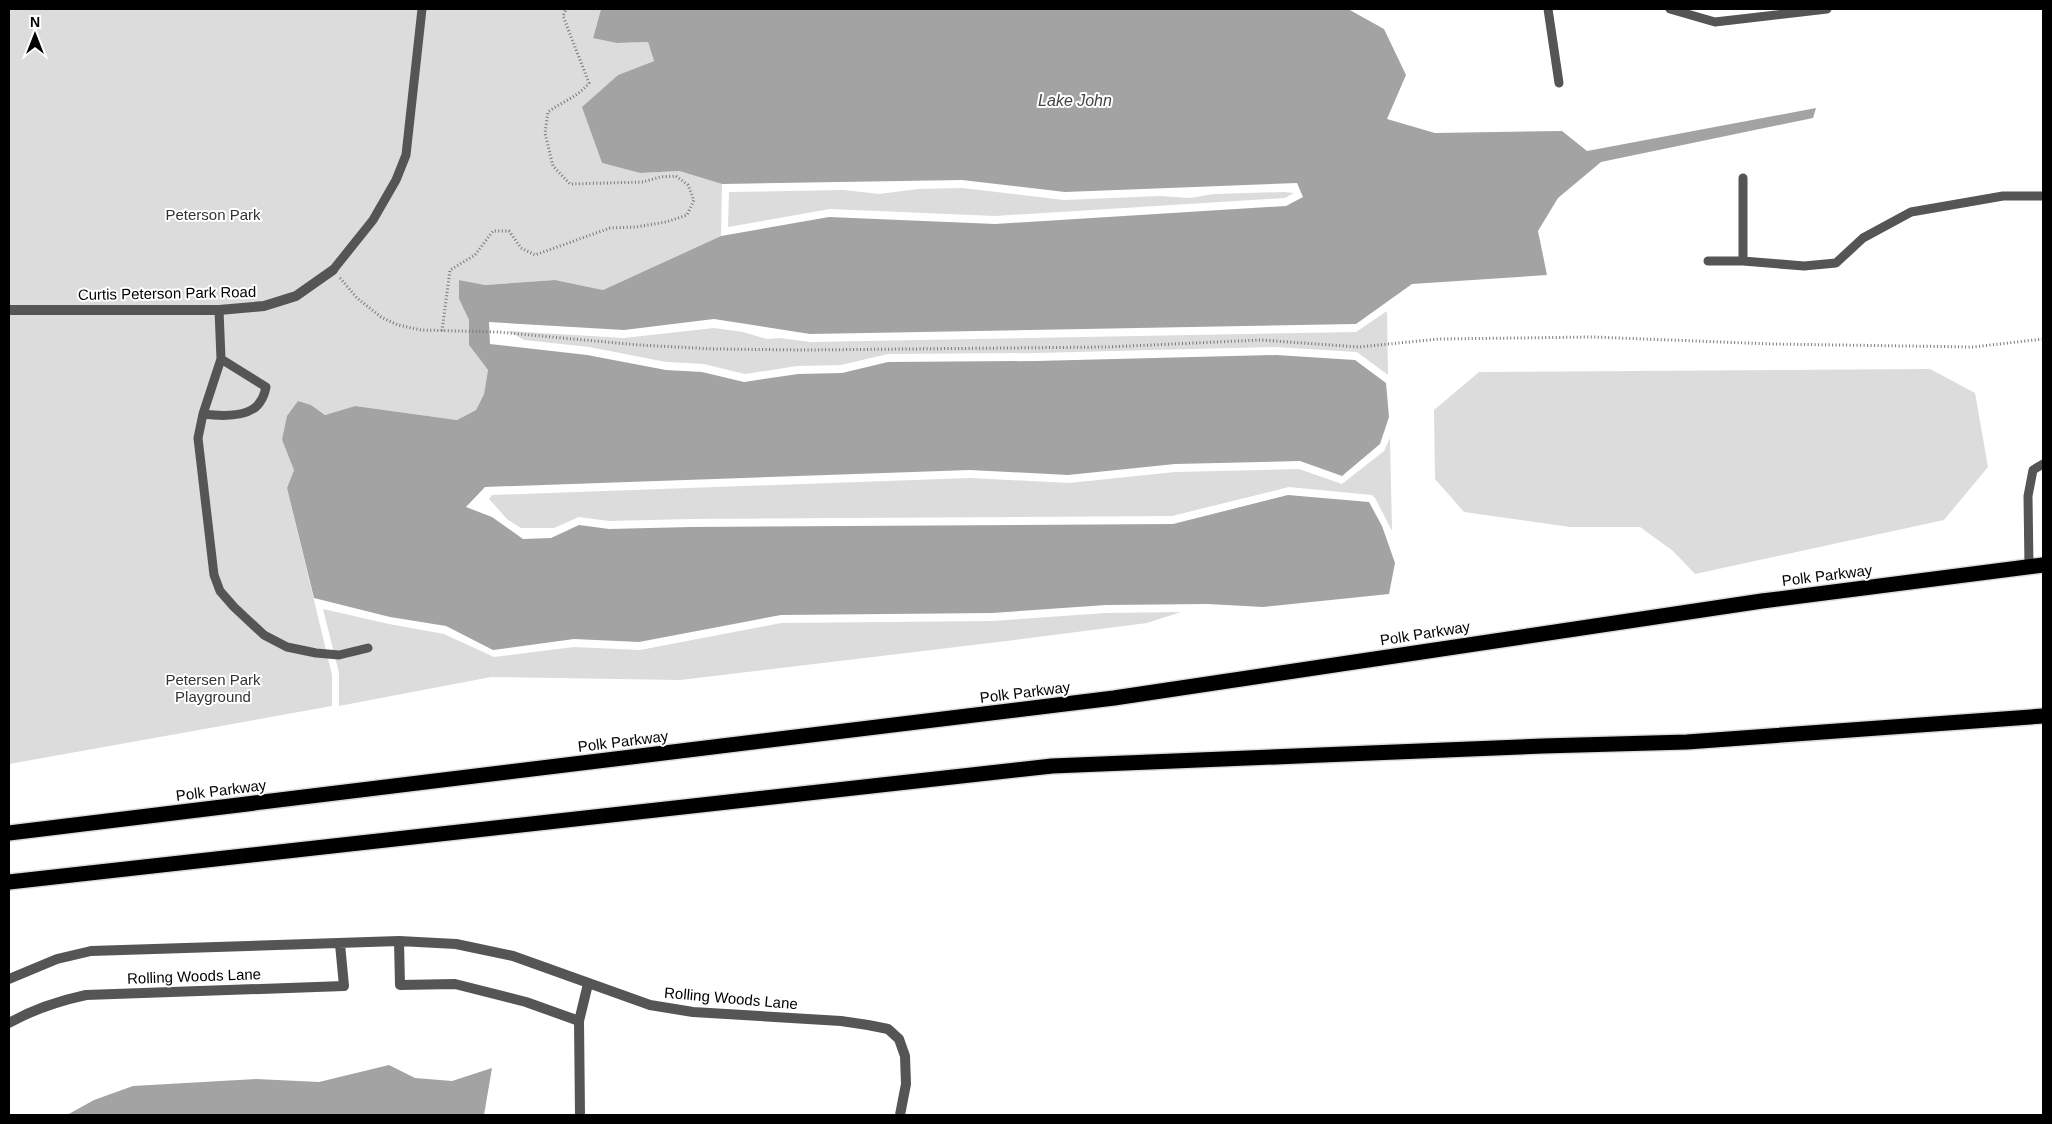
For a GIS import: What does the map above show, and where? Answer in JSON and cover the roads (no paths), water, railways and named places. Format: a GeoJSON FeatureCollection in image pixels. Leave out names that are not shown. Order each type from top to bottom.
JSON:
{"type":"FeatureCollection","features":[{"type":"Feature","properties":{"kind":"highway","name":"Polk Parkway"},"geometry":{"type":"LineString","coordinates":[[9,832],[1114,698],[1723,607],[2036,566]]}},
{"type":"Feature","properties":{"kind":"highway"},"geometry":{"type":"LineString","coordinates":[[9,882],[1052,766],[1687,742],[2043,716]]}},
{"type":"Feature","properties":{"kind":"street","name":"Curtis Peterson Park Road"},"geometry":{"type":"LineString","coordinates":[[9,310],[219,310],[264,306],[296,296],[333,270]]}},
{"type":"Feature","properties":{"kind":"street","name":"Rolling Woods Lane"},"geometry":{"type":"LineString","coordinates":[[9,979],[57,958],[91,951],[398,941],[456,944],[484,949],[544,967],[650,1005],[694,1012],[841,1021],[888,1030],[899,1040],[905,1056],[906,1084],[900,1115]]}},
{"type":"Feature","properties":{"kind":"street"},"geometry":{"type":"LineString","coordinates":[[398,941],[400,985],[455,984],[526,1002],[579,1021]]}},
{"type":"Feature","properties":{"kind":"street","name":"Rolling Woods Lane"},"geometry":{"type":"LineString","coordinates":[[9,1024],[27,1013],[56,1001],[86,995],[344,986],[340,944]]}},
{"type":"Feature","properties":{"kind":"street"},"geometry":{"type":"LineString","coordinates":[[580,1115],[579,1021],[588,984]]}},
{"type":"Feature","properties":{"kind":"lane","name":"Curtis Peterson Park Road"},"geometry":{"type":"LineString","coordinates":[[333,270],[373,220],[396,180],[406,155],[422,9]]}},
{"type":"Feature","properties":{"kind":"lane"},"geometry":{"type":"LineString","coordinates":[[1548,9],[1559,83]]}},
{"type":"Feature","properties":{"kind":"lane"},"geometry":{"type":"LineString","coordinates":[[1670,9],[1715,22],[1827,9]]}},
{"type":"Feature","properties":{"kind":"lane"},"geometry":{"type":"LineString","coordinates":[[1743,178],[1743,261]]}},
{"type":"Feature","properties":{"kind":"lane"},"geometry":{"type":"LineString","coordinates":[[1708,261],[1743,261],[1804,266],[1836,263],[1863,238],[1911,212],[2003,196],[2043,196]]}},
{"type":"Feature","properties":{"kind":"lane"},"geometry":{"type":"LineString","coordinates":[[219,310],[222,359],[203,414],[198,438],[214,575],[220,591],[264,636],[288,647],[316,654],[339,654],[368,648]]}},
{"type":"Feature","properties":{"kind":"lane"},"geometry":{"type":"LineString","coordinates":[[203,414],[225,416],[245,412],[260,404],[266,387],[222,359]]}},
{"type":"Feature","properties":{"kind":"lane"},"geometry":{"type":"LineString","coordinates":[[2036,566],[2028,496],[2033,470],[2042,464]]}},
{"type":"Feature","properties":{"kind":"water","name":"Lake John"},"geometry":{"type":"Polygon","coordinates":[[[601,9],[1348,9],[1384,29],[1406,75],[1387,119],[1435,133],[1562,131],[1587,151],[1816,108],[1813,118],[1601,162],[1558,198],[1538,231],[1547,275],[1412,284],[1356,324],[810,334],[714,319],[624,330],[489,322],[490,344],[587,355],[666,370],[702,372],[744,382],[798,374],[842,373],[888,362],[1036,361],[1276,355],[1355,360],[1386,383],[1389,417],[1380,444],[1342,476],[1300,461],[1175,464],[1068,475],[970,470],[485,487],[466,507],[492,517],[523,539],[551,538],[579,525],[609,529],[1173,524],[1288,495],[1369,502],[1382,526],[1395,563],[1389,594],[1263,607],[1208,604],[1106,605],[992,613],[781,615],[639,642],[574,639],[493,650],[446,626],[390,617],[314,598],[287,488],[294,470],[282,440],[287,416],[298,401],[311,405],[325,415],[355,406],[457,420],[476,410],[484,394],[488,370],[469,345],[469,320],[459,299],[459,280],[485,285],[555,280],[603,290],[721,236],[829,217],[995,224],[1286,206],[1303,197],[1297,183],[1065,192],[962,180],[722,184],[679,171],[640,173],[602,163],[582,107],[618,75],[654,61],[648,42],[617,43],[593,38],[601,9]]]}},
{"type":"Feature","properties":{"kind":"water"},"geometry":{"type":"Polygon","coordinates":[[[389,1065],[415,1078],[452,1081],[492,1068],[484,1115],[67,1115],[94,1100],[133,1086],[256,1079],[319,1082],[389,1065]]]}},
{"type":"Feature","properties":{"kind":"park label","name":"Peterson Park"},"geometry":{"type":"Point","coordinates":[213,214]}},
{"type":"Feature","properties":{"kind":"park label","name":"Petersen Park Playground"},"geometry":{"type":"Point","coordinates":[213,688]}}]}
